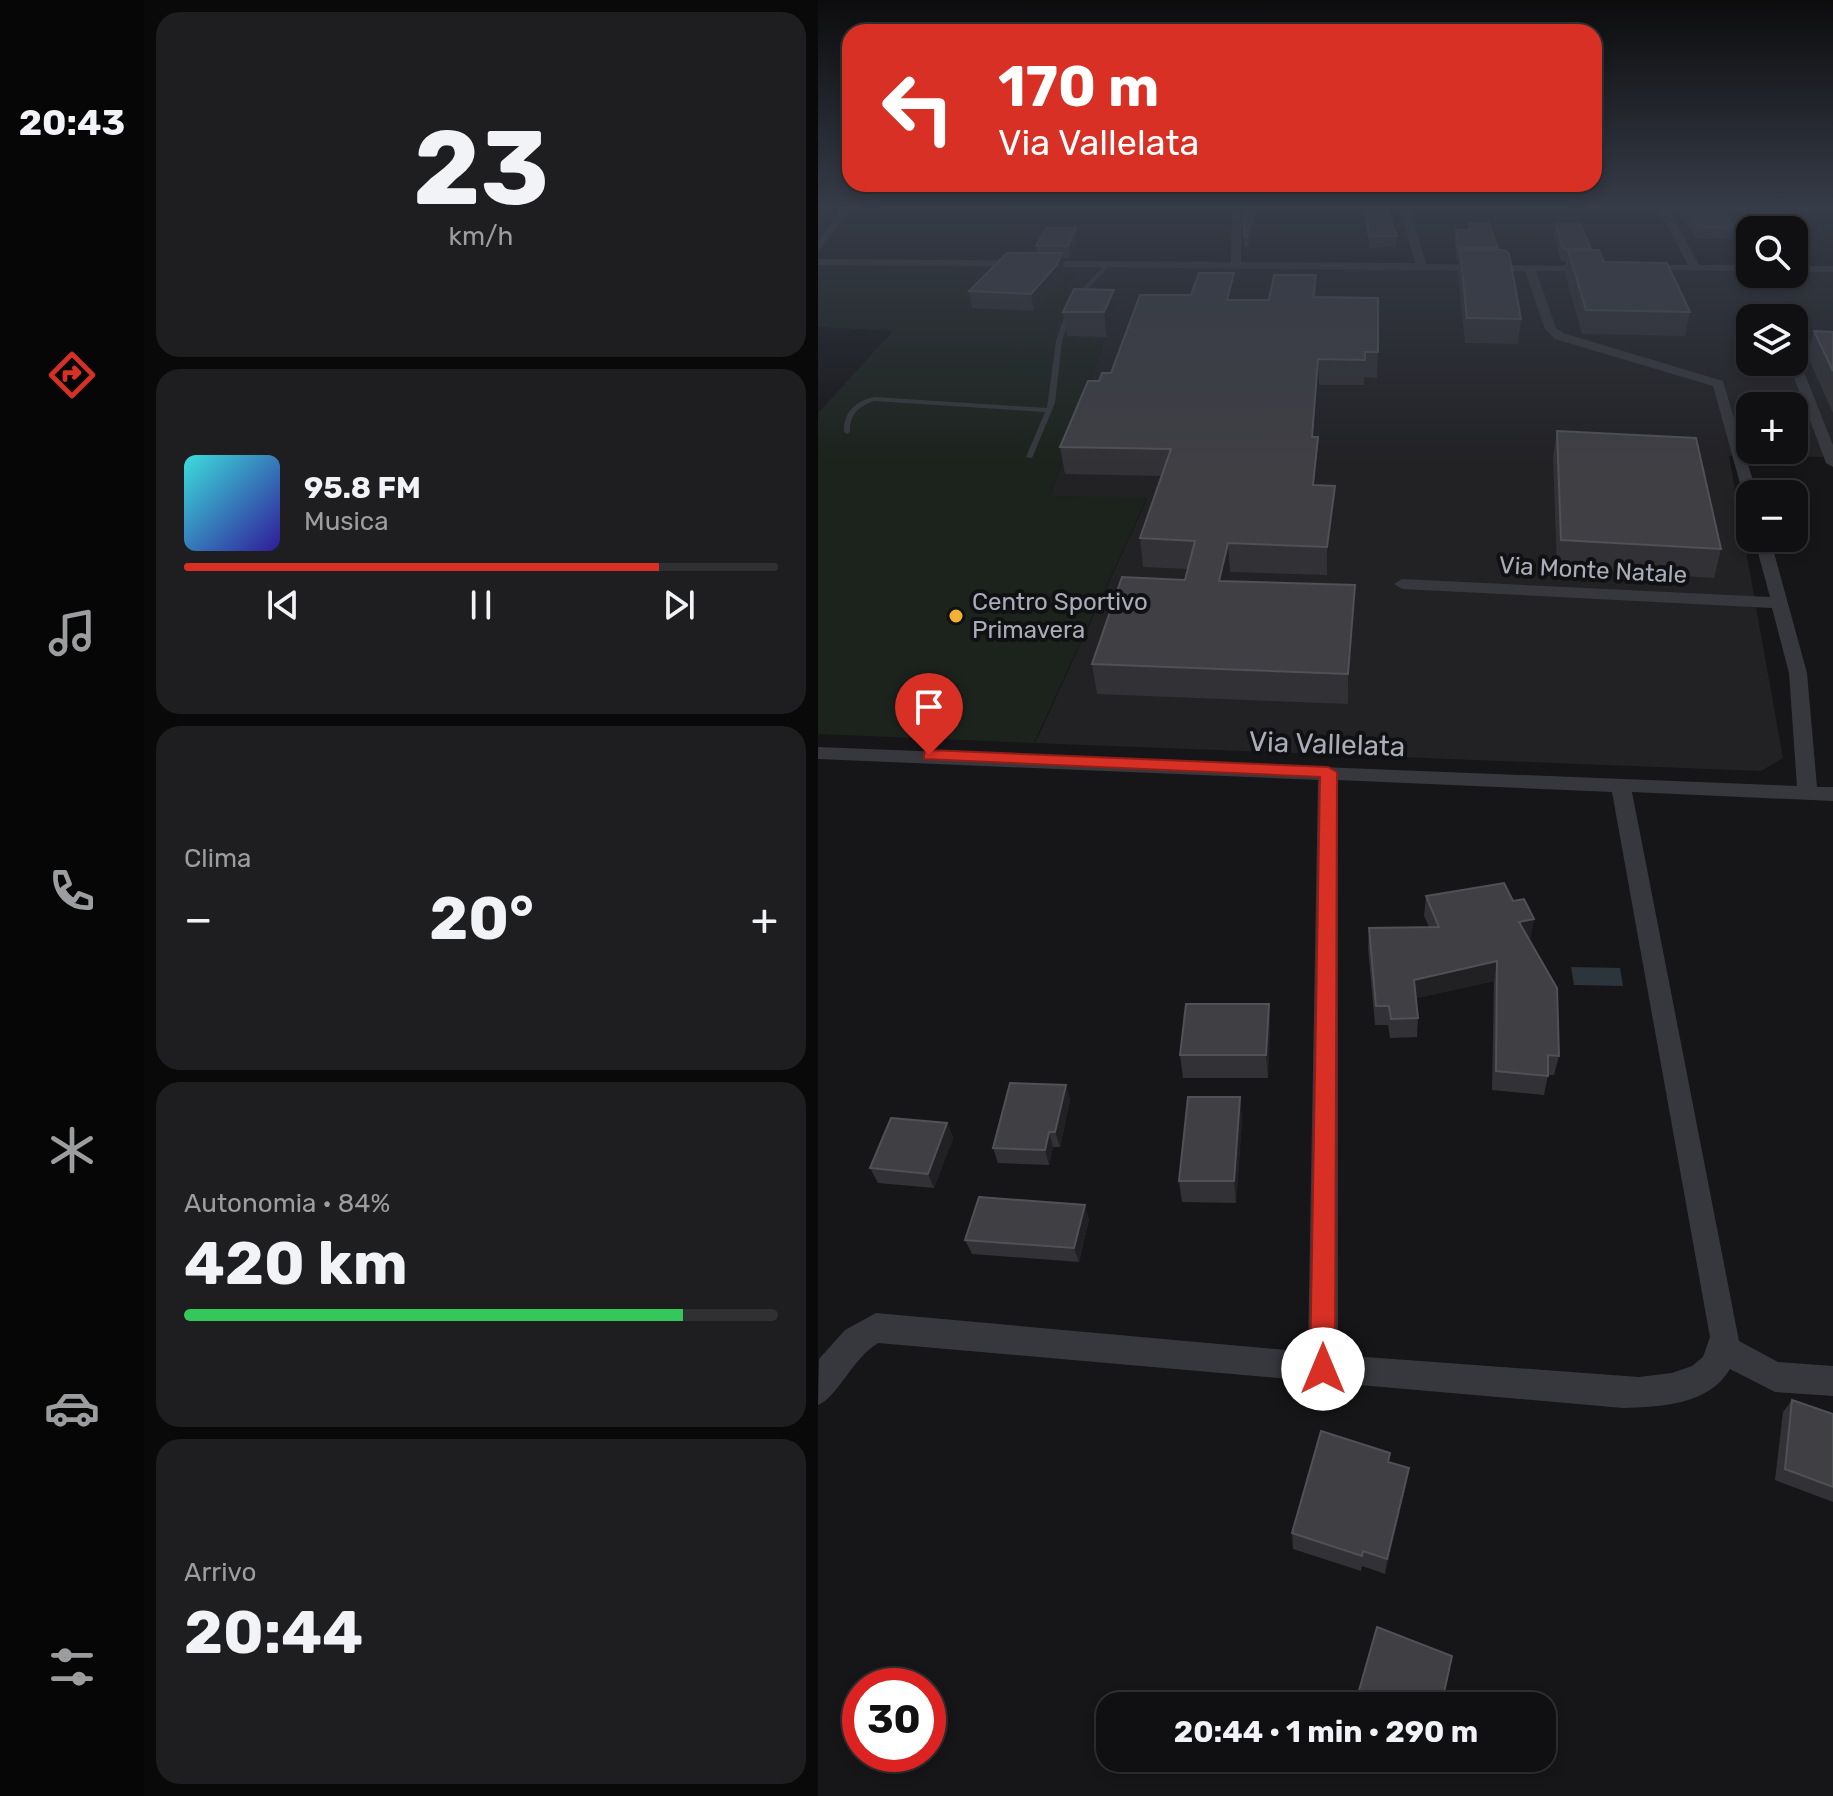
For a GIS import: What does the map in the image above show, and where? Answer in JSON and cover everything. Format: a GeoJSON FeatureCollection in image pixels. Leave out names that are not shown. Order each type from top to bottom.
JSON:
{"type":"FeatureCollection","features":[{"type":"Feature","properties":{"kind":"street"},"geometry":{"type":"LineString","coordinates":[[1539,294],[1551,329],[1559,336],[1708,378],[1719,384],[1746,480]]}},
{"type":"Feature","properties":{"kind":"street"},"geometry":{"type":"LineString","coordinates":[[1808,348],[1833,345]]}},
{"type":"Feature","properties":{"kind":"street"},"geometry":{"type":"LineString","coordinates":[[1799,376],[1833,463]]}},
{"type":"Feature","properties":{"kind":"street"},"geometry":{"type":"LineString","coordinates":[[1766,552],[1800,692],[1807,792]]}},
{"type":"Feature","properties":{"kind":"street","name":"Via Monte Natale"},"geometry":{"type":"LineString","coordinates":[[1402,584],[1780,603]]}},
{"type":"Feature","properties":{"kind":"street","name":"Via Vallelata"},"geometry":{"type":"LineString","coordinates":[[818,753],[1833,794]]}},
{"type":"Feature","properties":{"kind":"street"},"geometry":{"type":"LineString","coordinates":[[1323,1369],[1328,772]]}},
{"type":"Feature","properties":{"kind":"street"},"geometry":{"type":"LineString","coordinates":[[818,1390],[838,1353],[854,1338],[876,1328],[1323,1369],[1636,1393],[1693,1383],[1711,1371],[1725,1350],[1725,1337],[1621,785]]}},
{"type":"Feature","properties":{"kind":"street"},"geometry":{"type":"LineString","coordinates":[[1725,1350],[1775,1377],[1833,1381]]}},
{"type":"Feature","properties":{"kind":"lane"},"geometry":{"type":"LineString","coordinates":[[1030,457],[1050,410],[1059,341],[1072,303],[1080,294]]}},
{"type":"Feature","properties":{"kind":"lane"},"geometry":{"type":"LineString","coordinates":[[847,432],[848,418],[862,402],[874,399],[1050,410]]}},
{"type":"Feature","properties":{"kind":"shaded area","name":"Centro Sportivo Primavera"},"geometry":{"type":"Polygon","coordinates":[[[818,294],[1067,294],[1054,336],[1104,340],[1050,496],[1147,498],[1034,743],[818,734],[818,413],[893,331],[818,327],[818,294]]]}},
{"type":"Feature","properties":{"kind":"shaded area"},"geometry":{"type":"Polygon","coordinates":[[[1067,294],[1833,294],[1833,457],[1808,457],[1808,392],[1736,392],[1736,456],[1729,456],[1736,495],[1736,552],[1746,552],[1783,758],[1761,771],[1035,743],[1147,499],[1050,496],[1104,341],[1053,337],[1067,294]]]}},
{"type":"Feature","properties":{"kind":"shaded area"},"geometry":{"type":"Polygon","coordinates":[[[1571,967],[1620,968],[1623,986],[1574,985],[1571,967]]]}},
{"type":"Feature","properties":{"kind":"building"},"geometry":{"type":"Polygon","coordinates":[[[1072,294],[1112,294],[1104,312],[1063,312],[1072,294]]]}},
{"type":"Feature","properties":{"kind":"building"},"geometry":{"type":"Polygon","coordinates":[[[1229,294],[1227,300],[1269,300],[1270,294],[1378,298],[1378,352],[1365,352],[1365,360],[1318,359],[1312,437],[1318,437],[1313,485],[1335,486],[1327,547],[1228,543],[1219,581],[1355,585],[1348,674],[1092,664],[1122,577],[1185,580],[1195,541],[1140,538],[1171,449],[1060,447],[1088,381],[1099,381],[1102,373],[1111,373],[1140,295],[1229,294]]]}},
{"type":"Feature","properties":{"kind":"building"},"geometry":{"type":"Polygon","coordinates":[[[1465,294],[1516,294],[1521,319],[1467,318],[1465,294]]]}},
{"type":"Feature","properties":{"kind":"building"},"geometry":{"type":"Polygon","coordinates":[[[1581,294],[1681,294],[1690,312],[1586,310],[1581,294]]]}},
{"type":"Feature","properties":{"kind":"building"},"geometry":{"type":"Polygon","coordinates":[[[1814,331],[1833,332],[1833,371],[1814,331]]]}},
{"type":"Feature","properties":{"kind":"building"},"geometry":{"type":"Polygon","coordinates":[[[1557,431],[1696,438],[1721,549],[1561,540],[1557,431]]]}},
{"type":"Feature","properties":{"kind":"building"},"geometry":{"type":"Polygon","coordinates":[[[1504,883],[1513,901],[1524,899],[1534,919],[1519,922],[1557,988],[1559,1056],[1548,1055],[1548,1076],[1496,1071],[1497,961],[1414,980],[1418,1018],[1391,1019],[1389,1006],[1376,1006],[1369,928],[1439,927],[1426,896],[1504,883]]]}},
{"type":"Feature","properties":{"kind":"building"},"geometry":{"type":"Polygon","coordinates":[[[1186,1004],[1269,1004],[1266,1055],[1180,1055],[1186,1004]]]}},
{"type":"Feature","properties":{"kind":"building"},"geometry":{"type":"Polygon","coordinates":[[[1010,1083],[1066,1085],[1055,1132],[1049,1132],[1045,1150],[993,1148],[1010,1083]]]}},
{"type":"Feature","properties":{"kind":"building"},"geometry":{"type":"Polygon","coordinates":[[[1188,1097],[1240,1097],[1234,1181],[1179,1181],[1188,1097]]]}},
{"type":"Feature","properties":{"kind":"building"},"geometry":{"type":"Polygon","coordinates":[[[891,1118],[947,1123],[928,1174],[870,1168],[891,1118]]]}},
{"type":"Feature","properties":{"kind":"building"},"geometry":{"type":"Polygon","coordinates":[[[979,1197],[1085,1205],[1074,1248],[965,1240],[979,1197]]]}},
{"type":"Feature","properties":{"kind":"building"},"geometry":{"type":"Polygon","coordinates":[[[1792,1400],[1833,1414],[1833,1487],[1785,1469],[1792,1400]]]}},
{"type":"Feature","properties":{"kind":"building"},"geometry":{"type":"Polygon","coordinates":[[[1321,1431],[1390,1453],[1388,1462],[1409,1468],[1387,1559],[1363,1551],[1362,1556],[1292,1533],[1321,1431]]]}},
{"type":"Feature","properties":{"kind":"building"},"geometry":{"type":"Polygon","coordinates":[[[1377,1627],[1452,1656],[1444,1692],[1359,1692],[1377,1627]]]}},
{"type":"Feature","properties":{"kind":"place","name":"Centro Sportivo Primavera"},"geometry":{"type":"Point","coordinates":[956,616]}},
{"type":"Feature","properties":{"kind":"route"},"geometry":{"type":"LineString","coordinates":[[929,755],[1328,772],[1323,1369]]}}]}
